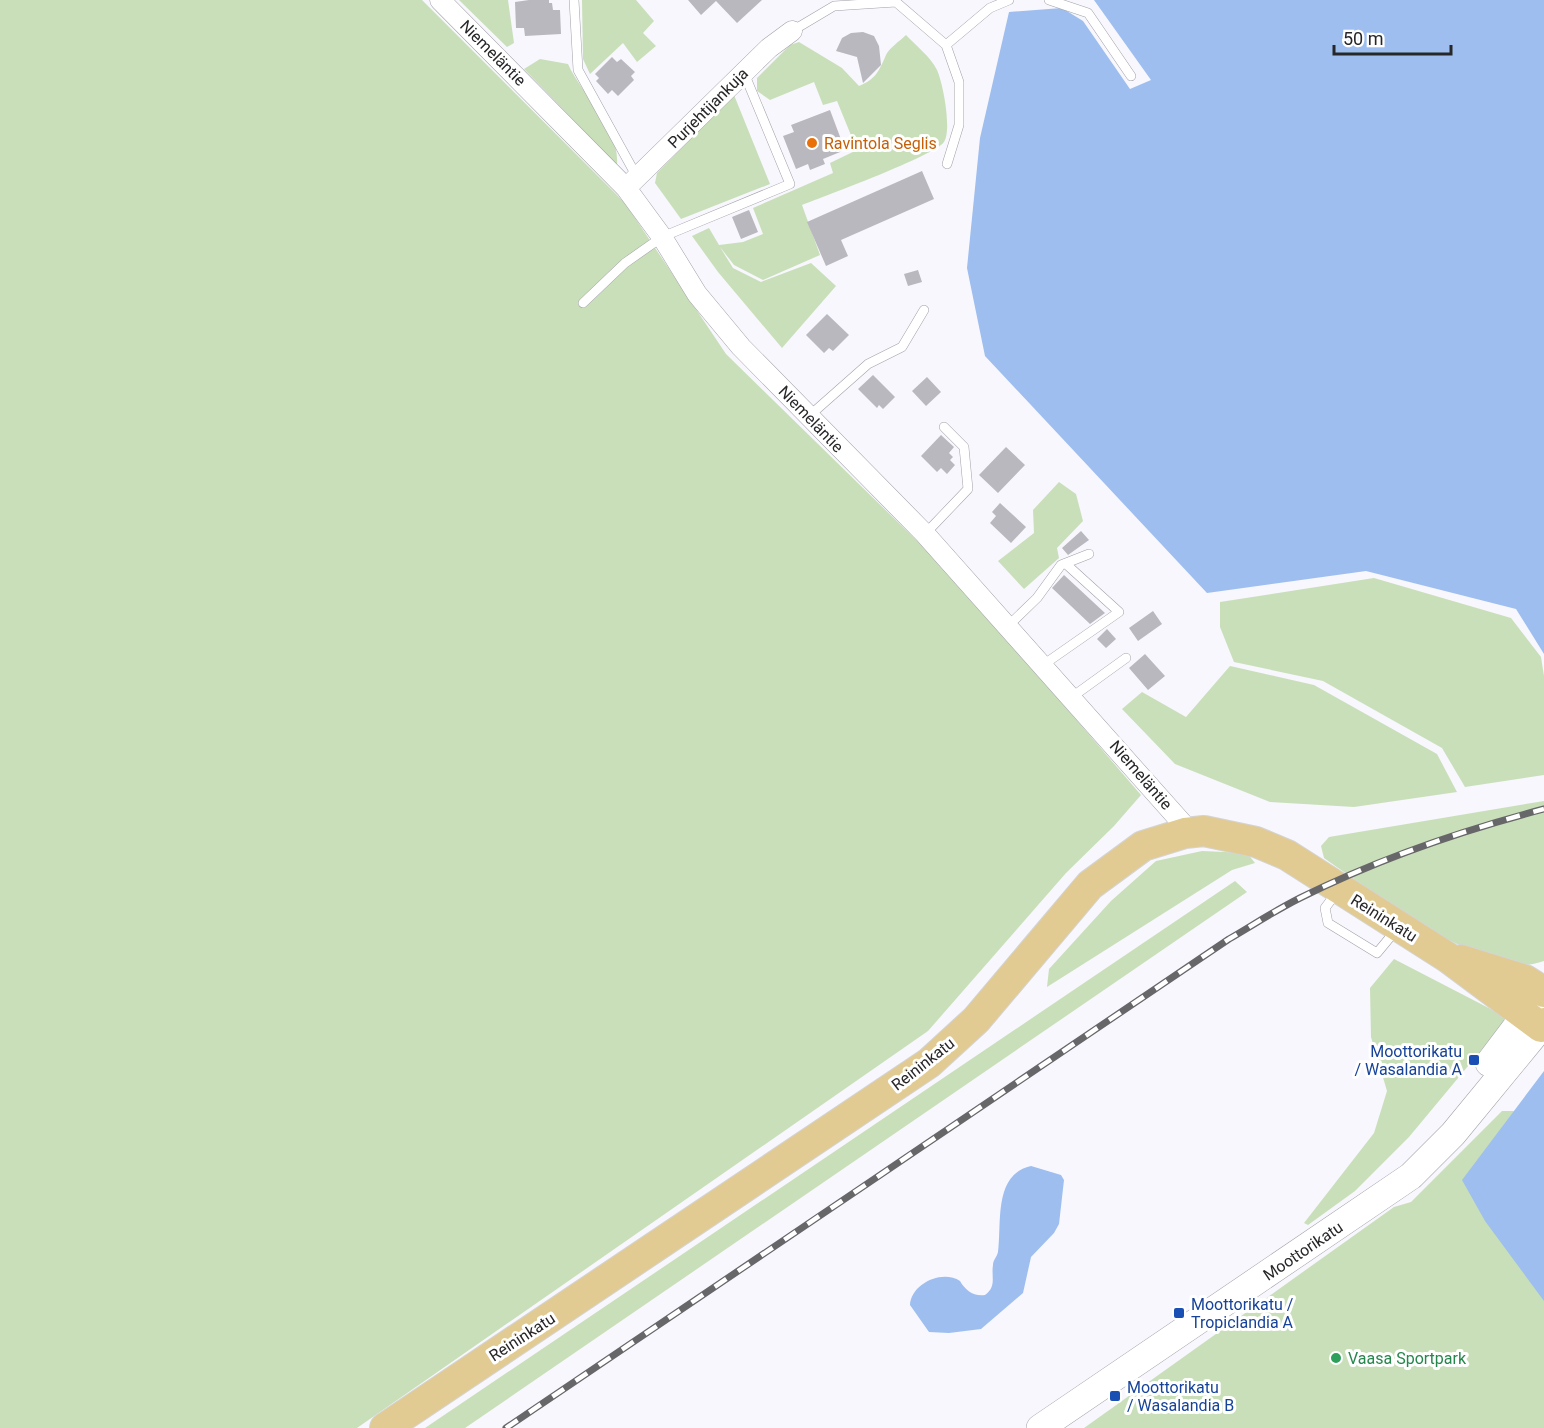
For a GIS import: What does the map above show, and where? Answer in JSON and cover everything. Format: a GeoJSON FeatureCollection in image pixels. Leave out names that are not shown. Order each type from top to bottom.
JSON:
{"type":"FeatureCollection","features":[{"type":"Feature","properties":{"kind":"main road","name":"Reininkatu"},"geometry":{"type":"LineString","coordinates":[[385,1428],[929,1063],[976,1020],[1090,885],[1143,846],[1191,833],[1223,833],[1256,842],[1287,855],[1447,957],[1536,1022]]}},
{"type":"Feature","properties":{"kind":"main road","name":"Reininkatu"},"geometry":{"type":"LineString","coordinates":[[1447,957],[1514,977],[1544,991]]}},
{"type":"Feature","properties":{"kind":"main road","name":"Moottorikatu"},"geometry":{"type":"LineString","coordinates":[[1040,1428],[1411,1176],[1453,1134],[1536,1022],[1544,991]]}},
{"type":"Feature","properties":{"kind":"street","name":"Niemeläntie"},"geometry":{"type":"LineString","coordinates":[[440,0],[632,183],[662,237],[698,294],[741,346],[925,534],[1191,833]]}},
{"type":"Feature","properties":{"kind":"street","name":"Purjehtijankuja"},"geometry":{"type":"LineString","coordinates":[[632,183],[769,48],[792,31]]}},
{"type":"Feature","properties":{"kind":"lane"},"geometry":{"type":"LineString","coordinates":[[574,0],[578,69],[632,183]]}},
{"type":"Feature","properties":{"kind":"lane"},"geometry":{"type":"LineString","coordinates":[[946,45],[990,8],[1009,0]]}},
{"type":"Feature","properties":{"kind":"lane"},"geometry":{"type":"LineString","coordinates":[[1049,0],[1088,13],[1131,76]]}},
{"type":"Feature","properties":{"kind":"lane"},"geometry":{"type":"LineString","coordinates":[[792,31],[834,6],[881,1],[896,2],[946,45],[959,82],[959,125],[947,164]]}},
{"type":"Feature","properties":{"kind":"lane"},"geometry":{"type":"LineString","coordinates":[[583,303],[625,263],[662,237],[790,184],[744,73]]}},
{"type":"Feature","properties":{"kind":"lane"},"geometry":{"type":"LineString","coordinates":[[808,417],[868,364],[902,347],[924,310]]}},
{"type":"Feature","properties":{"kind":"lane"},"geometry":{"type":"LineString","coordinates":[[925,534],[968,489],[964,447],[944,427]]}},
{"type":"Feature","properties":{"kind":"lane"},"geometry":{"type":"LineString","coordinates":[[1008,626],[1037,598],[1066,564],[1089,554]]}},
{"type":"Feature","properties":{"kind":"lane"},"geometry":{"type":"LineString","coordinates":[[1043,665],[1119,612],[1066,564]]}},
{"type":"Feature","properties":{"kind":"lane"},"geometry":{"type":"LineString","coordinates":[[1072,697],[1126,658]]}},
{"type":"Feature","properties":{"kind":"green space"},"geometry":{"type":"Polygon","coordinates":[[[0,0],[422,0],[625,203],[726,354],[952,575],[1141,795],[1114,826],[1066,873],[928,1031],[357,1428],[0,1428],[0,0]]]}},
{"type":"Feature","properties":{"kind":"green space"},"geometry":{"type":"Polygon","coordinates":[[[459,0],[508,0],[514,43],[507,47],[459,0]]]}},
{"type":"Feature","properties":{"kind":"green space"},"geometry":{"type":"Polygon","coordinates":[[[582,0],[636,0],[654,21],[643,33],[656,46],[637,62],[623,43],[590,74],[583,59],[582,0]]]}},
{"type":"Feature","properties":{"kind":"green space"},"geometry":{"type":"Polygon","coordinates":[[[906,35],[931,60],[937,70],[947,117],[944,142],[901,166],[802,205],[820,255],[763,280],[734,265],[720,247],[733,268],[761,282],[811,263],[836,286],[782,348],[718,272],[692,236],[709,228],[719,245],[743,242],[763,234],[753,208],[833,173],[830,163],[857,150],[837,101],[823,105],[814,82],[770,100],[757,91],[757,78],[790,45],[799,42],[842,68],[859,86],[873,77],[879,70],[887,52],[906,35]]]}},
{"type":"Feature","properties":{"kind":"green space"},"geometry":{"type":"Polygon","coordinates":[[[540,59],[568,64],[607,125],[613,138],[617,165],[524,69],[540,59]]]}},
{"type":"Feature","properties":{"kind":"green space"},"geometry":{"type":"Polygon","coordinates":[[[734,95],[770,184],[681,219],[655,183],[657,173],[734,95]]]}},
{"type":"Feature","properties":{"kind":"green space"},"geometry":{"type":"Polygon","coordinates":[[[1059,482],[1076,494],[1083,521],[1057,548],[1059,558],[1024,589],[998,561],[1034,533],[1033,510],[1059,482]]]}},
{"type":"Feature","properties":{"kind":"green space"},"geometry":{"type":"Polygon","coordinates":[[[1374,578],[1511,618],[1541,657],[1544,676],[1544,775],[1465,787],[1442,748],[1323,681],[1234,662],[1220,627],[1220,602],[1374,578]]]}},
{"type":"Feature","properties":{"kind":"green space"},"geometry":{"type":"Polygon","coordinates":[[[1230,666],[1314,685],[1437,754],[1457,792],[1354,807],[1270,802],[1175,764],[1122,709],[1142,692],[1186,717],[1230,666]]]}},
{"type":"Feature","properties":{"kind":"green space"},"geometry":{"type":"Polygon","coordinates":[[[1544,801],[1544,961],[1534,964],[1508,965],[1479,954],[1433,931],[1324,858],[1321,846],[1329,837],[1544,801]]]}},
{"type":"Feature","properties":{"kind":"green space"},"geometry":{"type":"Polygon","coordinates":[[[1202,851],[1247,853],[1255,863],[1232,870],[1047,987],[1049,969],[1111,901],[1156,861],[1202,851]]]}},
{"type":"Feature","properties":{"kind":"green space"},"geometry":{"type":"Polygon","coordinates":[[[1235,881],[1247,892],[465,1428],[425,1428],[1235,881]]]}},
{"type":"Feature","properties":{"kind":"green space"},"geometry":{"type":"Polygon","coordinates":[[[1394,959],[1508,1018],[1409,1137],[1355,1191],[1308,1225],[1304,1223],[1374,1133],[1387,1091],[1371,1037],[1370,988],[1394,959]]]}},
{"type":"Feature","properties":{"kind":"green space"},"geometry":{"type":"Polygon","coordinates":[[[1502,1111],[1513,1111],[1544,1129],[1544,1428],[1084,1428],[1394,1207],[1411,1202],[1502,1111]]]}},
{"type":"Feature","properties":{"kind":"water"},"geometry":{"type":"Polygon","coordinates":[[[1094,0],[1544,0],[1544,654],[1516,609],[1366,571],[1207,593],[985,356],[967,268],[980,138],[1009,12],[1062,8],[1083,21],[1130,89],[1151,80],[1094,0]]]}},
{"type":"Feature","properties":{"kind":"water"},"geometry":{"type":"Polygon","coordinates":[[[1544,1071],[1544,1301],[1485,1221],[1462,1180],[1544,1071]]]}},
{"type":"Feature","properties":{"kind":"water"},"geometry":{"type":"Polygon","coordinates":[[[1031,1166],[1061,1175],[1064,1180],[1059,1224],[1054,1233],[1031,1257],[1023,1293],[981,1329],[949,1333],[929,1332],[910,1305],[912,1297],[922,1285],[945,1277],[960,1281],[967,1290],[974,1294],[985,1295],[989,1292],[992,1285],[993,1263],[998,1252],[1000,1215],[1005,1189],[1010,1179],[1019,1171],[1031,1166]]]}},
{"type":"Feature","properties":{"kind":"building"},"geometry":{"type":"Polygon","coordinates":[[[549,0],[553,10],[560,10],[561,34],[525,36],[524,28],[516,28],[515,2],[549,0]]]}},
{"type":"Feature","properties":{"kind":"building"},"geometry":{"type":"Polygon","coordinates":[[[688,0],[762,0],[737,23],[716,1],[701,15],[688,0]]]}},
{"type":"Feature","properties":{"kind":"building"},"geometry":{"type":"Polygon","coordinates":[[[863,32],[874,36],[879,46],[881,65],[863,83],[857,57],[836,51],[842,38],[851,33],[863,32]]]}},
{"type":"Feature","properties":{"kind":"building"},"geometry":{"type":"Polygon","coordinates":[[[612,57],[617,62],[621,59],[635,72],[631,76],[634,80],[618,96],[612,90],[608,94],[596,81],[599,78],[595,74],[612,57]]]}},
{"type":"Feature","properties":{"kind":"building"},"geometry":{"type":"Polygon","coordinates":[[[830,110],[845,150],[823,159],[825,164],[810,170],[808,164],[796,169],[783,136],[794,132],[791,125],[830,110]]]}},
{"type":"Feature","properties":{"kind":"building"},"geometry":{"type":"Polygon","coordinates":[[[922,171],[934,199],[841,240],[848,256],[826,266],[807,222],[922,171]]]}},
{"type":"Feature","properties":{"kind":"building"},"geometry":{"type":"Polygon","coordinates":[[[749,210],[758,232],[741,239],[732,217],[749,210]]]}},
{"type":"Feature","properties":{"kind":"building"},"geometry":{"type":"Polygon","coordinates":[[[918,270],[922,282],[908,286],[904,274],[918,270]]]}},
{"type":"Feature","properties":{"kind":"building"},"geometry":{"type":"Polygon","coordinates":[[[827,314],[849,335],[833,351],[829,348],[824,353],[806,335],[827,314]]]}},
{"type":"Feature","properties":{"kind":"building"},"geometry":{"type":"Polygon","coordinates":[[[873,375],[895,397],[883,409],[879,405],[877,408],[858,389],[873,375]]]}},
{"type":"Feature","properties":{"kind":"building"},"geometry":{"type":"Polygon","coordinates":[[[927,377],[941,392],[926,406],[912,391],[927,377]]]}},
{"type":"Feature","properties":{"kind":"building"},"geometry":{"type":"Polygon","coordinates":[[[941,435],[954,447],[949,453],[953,457],[950,460],[955,465],[947,474],[941,468],[937,472],[921,456],[941,435]]]}},
{"type":"Feature","properties":{"kind":"building"},"geometry":{"type":"Polygon","coordinates":[[[1006,447],[1025,465],[998,493],[979,475],[1006,447]]]}},
{"type":"Feature","properties":{"kind":"building"},"geometry":{"type":"Polygon","coordinates":[[[1000,503],[1026,527],[1011,543],[990,523],[996,516],[992,512],[1000,503]]]}},
{"type":"Feature","properties":{"kind":"building"},"geometry":{"type":"Polygon","coordinates":[[[1081,531],[1089,540],[1068,555],[1062,548],[1081,531]]]}},
{"type":"Feature","properties":{"kind":"building"},"geometry":{"type":"Polygon","coordinates":[[[1064,575],[1105,613],[1090,624],[1052,588],[1064,575]]]}},
{"type":"Feature","properties":{"kind":"building"},"geometry":{"type":"Polygon","coordinates":[[[1153,611],[1162,624],[1138,641],[1129,628],[1153,611]]]}},
{"type":"Feature","properties":{"kind":"building"},"geometry":{"type":"Polygon","coordinates":[[[1107,629],[1116,639],[1106,648],[1097,639],[1107,629]]]}},
{"type":"Feature","properties":{"kind":"building"},"geometry":{"type":"Polygon","coordinates":[[[1145,654],[1165,676],[1148,690],[1129,668],[1145,654]]]}},
{"type":"Feature","properties":{"kind":"railway"},"geometry":{"type":"LineString","coordinates":[[506,1428],[1229,939],[1291,903],[1359,871],[1450,837],[1544,809]]}},
{"type":"Feature","properties":{"kind":"place","name":"Ravintola Seglis"},"geometry":{"type":"Point","coordinates":[812,143]}},
{"type":"Feature","properties":{"kind":"place","name":"Moottorikatu / Wasalandia A"},"geometry":{"type":"Point","coordinates":[1474,1060]}},
{"type":"Feature","properties":{"kind":"place","name":"Moottorikatu / Tropiclandia A"},"geometry":{"type":"Point","coordinates":[1179,1313]}},
{"type":"Feature","properties":{"kind":"place","name":"Vaasa Sportpark"},"geometry":{"type":"Point","coordinates":[1336,1358]}},
{"type":"Feature","properties":{"kind":"place","name":"Moottorikatu / Wasalandia B"},"geometry":{"type":"Point","coordinates":[1115,1396]}}]}
